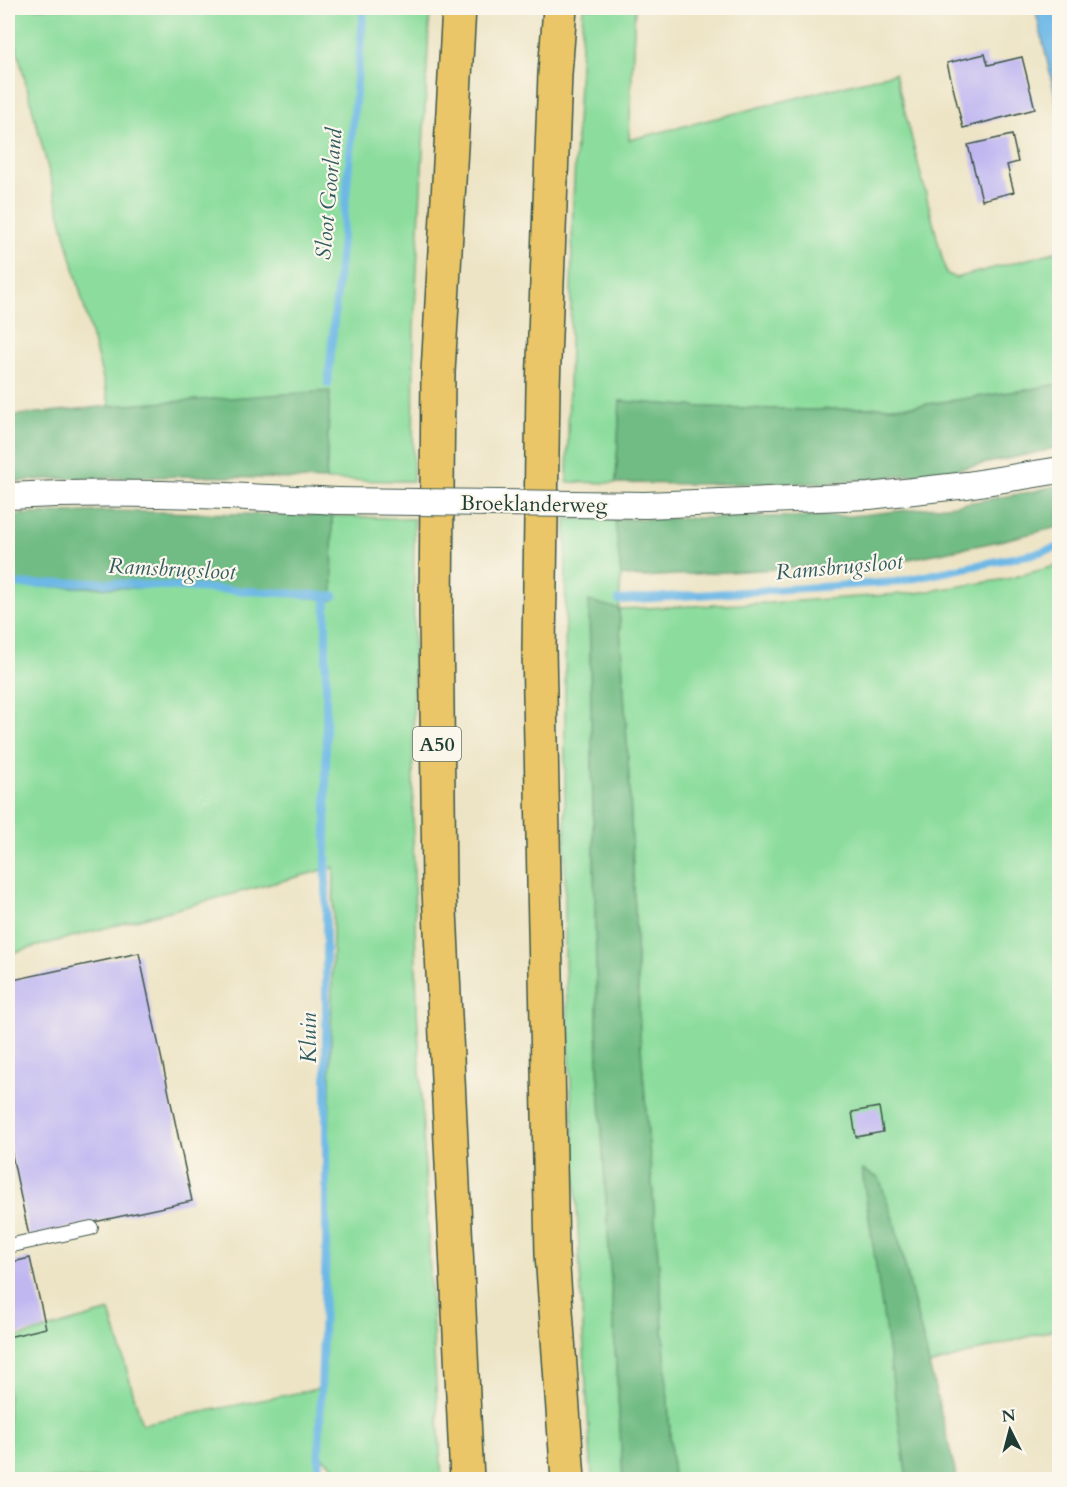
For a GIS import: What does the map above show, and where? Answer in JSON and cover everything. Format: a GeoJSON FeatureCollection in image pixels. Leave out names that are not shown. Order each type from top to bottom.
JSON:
{"type":"FeatureCollection","features":[{"type":"Feature","properties":{"kind":"highway","name":"A50"},"geometry":{"type":"LineString","coordinates":[[459,8],[438,372],[436,612],[439,888],[467,1479]]}},
{"type":"Feature","properties":{"kind":"highway"},"geometry":{"type":"LineString","coordinates":[[560,8],[555,74],[543,387],[539,649],[552,1254],[568,1479]]}},
{"type":"Feature","properties":{"kind":"street","name":"Broeklanderweg"},"geometry":{"type":"LineString","coordinates":[[8,496],[64,493],[205,495],[338,501],[645,505],[869,496],[967,485],[1059,470]]}},
{"type":"Feature","properties":{"kind":"lane"},"geometry":{"type":"LineString","coordinates":[[8,1246],[91,1228]]}},
{"type":"Feature","properties":{"kind":"green space"},"geometry":{"type":"Polygon","coordinates":[[[8,8],[430,8],[414,329],[413,481],[326,480],[329,392],[110,406],[8,8]]]}},
{"type":"Feature","properties":{"kind":"green space"},"geometry":{"type":"Polygon","coordinates":[[[583,8],[635,8],[629,140],[895,73],[946,273],[955,278],[1059,251],[1059,384],[914,406],[813,410],[701,407],[620,401],[616,483],[567,482],[573,201],[583,8]]]}},
{"type":"Feature","properties":{"kind":"green space"},"geometry":{"type":"Polygon","coordinates":[[[1059,384],[1059,446],[1044,451],[944,472],[825,483],[616,483],[620,401],[701,407],[813,410],[914,406],[1059,384]]]}},
{"type":"Feature","properties":{"kind":"green space"},"geometry":{"type":"Polygon","coordinates":[[[330,391],[326,480],[194,476],[8,482],[8,416],[110,406],[330,391]]]}},
{"type":"Feature","properties":{"kind":"green space"},"geometry":{"type":"Polygon","coordinates":[[[1059,485],[1059,527],[995,542],[909,559],[643,577],[621,575],[615,519],[851,516],[955,505],[1059,485]]]}},
{"type":"Feature","properties":{"kind":"green space"},"geometry":{"type":"Polygon","coordinates":[[[110,511],[332,516],[333,600],[215,589],[8,586],[8,515],[110,511]]]}},
{"type":"Feature","properties":{"kind":"green space"},"geometry":{"type":"Polygon","coordinates":[[[332,516],[414,519],[413,837],[417,1008],[442,1479],[351,1479],[319,1455],[317,1479],[8,1479],[8,1340],[110,1311],[142,1424],[322,1388],[326,1323],[334,867],[8,954],[8,586],[215,589],[332,599],[332,516]]]}},
{"type":"Feature","properties":{"kind":"green space"},"geometry":{"type":"Polygon","coordinates":[[[566,519],[615,519],[621,575],[619,609],[769,603],[916,593],[1007,579],[1059,565],[1059,1328],[929,1365],[895,1225],[879,1178],[863,1170],[907,1479],[673,1479],[640,1036],[630,795],[619,610],[589,602],[598,1067],[623,1479],[592,1479],[565,964],[566,519]]]}},
{"type":"Feature","properties":{"kind":"green space"},"geometry":{"type":"Polygon","coordinates":[[[589,601],[619,609],[630,795],[640,1036],[673,1479],[623,1479],[598,1067],[589,601]]]}},
{"type":"Feature","properties":{"kind":"green space"},"geometry":{"type":"Polygon","coordinates":[[[862,1170],[879,1178],[895,1225],[957,1479],[907,1479],[862,1170]]]}},
{"type":"Feature","properties":{"kind":"water"},"geometry":{"type":"Polygon","coordinates":[[[1035,8],[1057,8],[1059,112],[1035,8]]]}},
{"type":"Feature","properties":{"kind":"building"},"geometry":{"type":"Polygon","coordinates":[[[985,54],[988,65],[1022,57],[1035,109],[963,128],[947,63],[985,54]]]}},
{"type":"Feature","properties":{"kind":"building"},"geometry":{"type":"Polygon","coordinates":[[[1012,135],[1018,162],[1007,165],[1014,192],[982,200],[968,145],[1012,135]]]}},
{"type":"Feature","properties":{"kind":"building"},"geometry":{"type":"Polygon","coordinates":[[[139,953],[192,1201],[29,1236],[8,1136],[8,981],[139,953]]]}},
{"type":"Feature","properties":{"kind":"building"},"geometry":{"type":"Polygon","coordinates":[[[879,1107],[883,1132],[856,1137],[852,1112],[879,1107]]]}},
{"type":"Feature","properties":{"kind":"building"},"geometry":{"type":"Polygon","coordinates":[[[30,1258],[46,1328],[8,1337],[8,1263],[30,1258]]]}},
{"type":"Feature","properties":{"kind":"waterway","name":"Sloot Goorland"},"geometry":{"type":"LineString","coordinates":[[328,384],[364,8]]}},
{"type":"Feature","properties":{"kind":"waterway","name":"Ramsbrugsloot"},"geometry":{"type":"LineString","coordinates":[[619,600],[896,582],[1060,547]]}},
{"type":"Feature","properties":{"kind":"waterway","name":"Ramsbrugsloot"},"geometry":{"type":"LineString","coordinates":[[8,585],[94,582],[334,596]]}},
{"type":"Feature","properties":{"kind":"waterway","name":"Kluin"},"geometry":{"type":"LineString","coordinates":[[318,1480],[326,1246],[326,597]]}}]}
